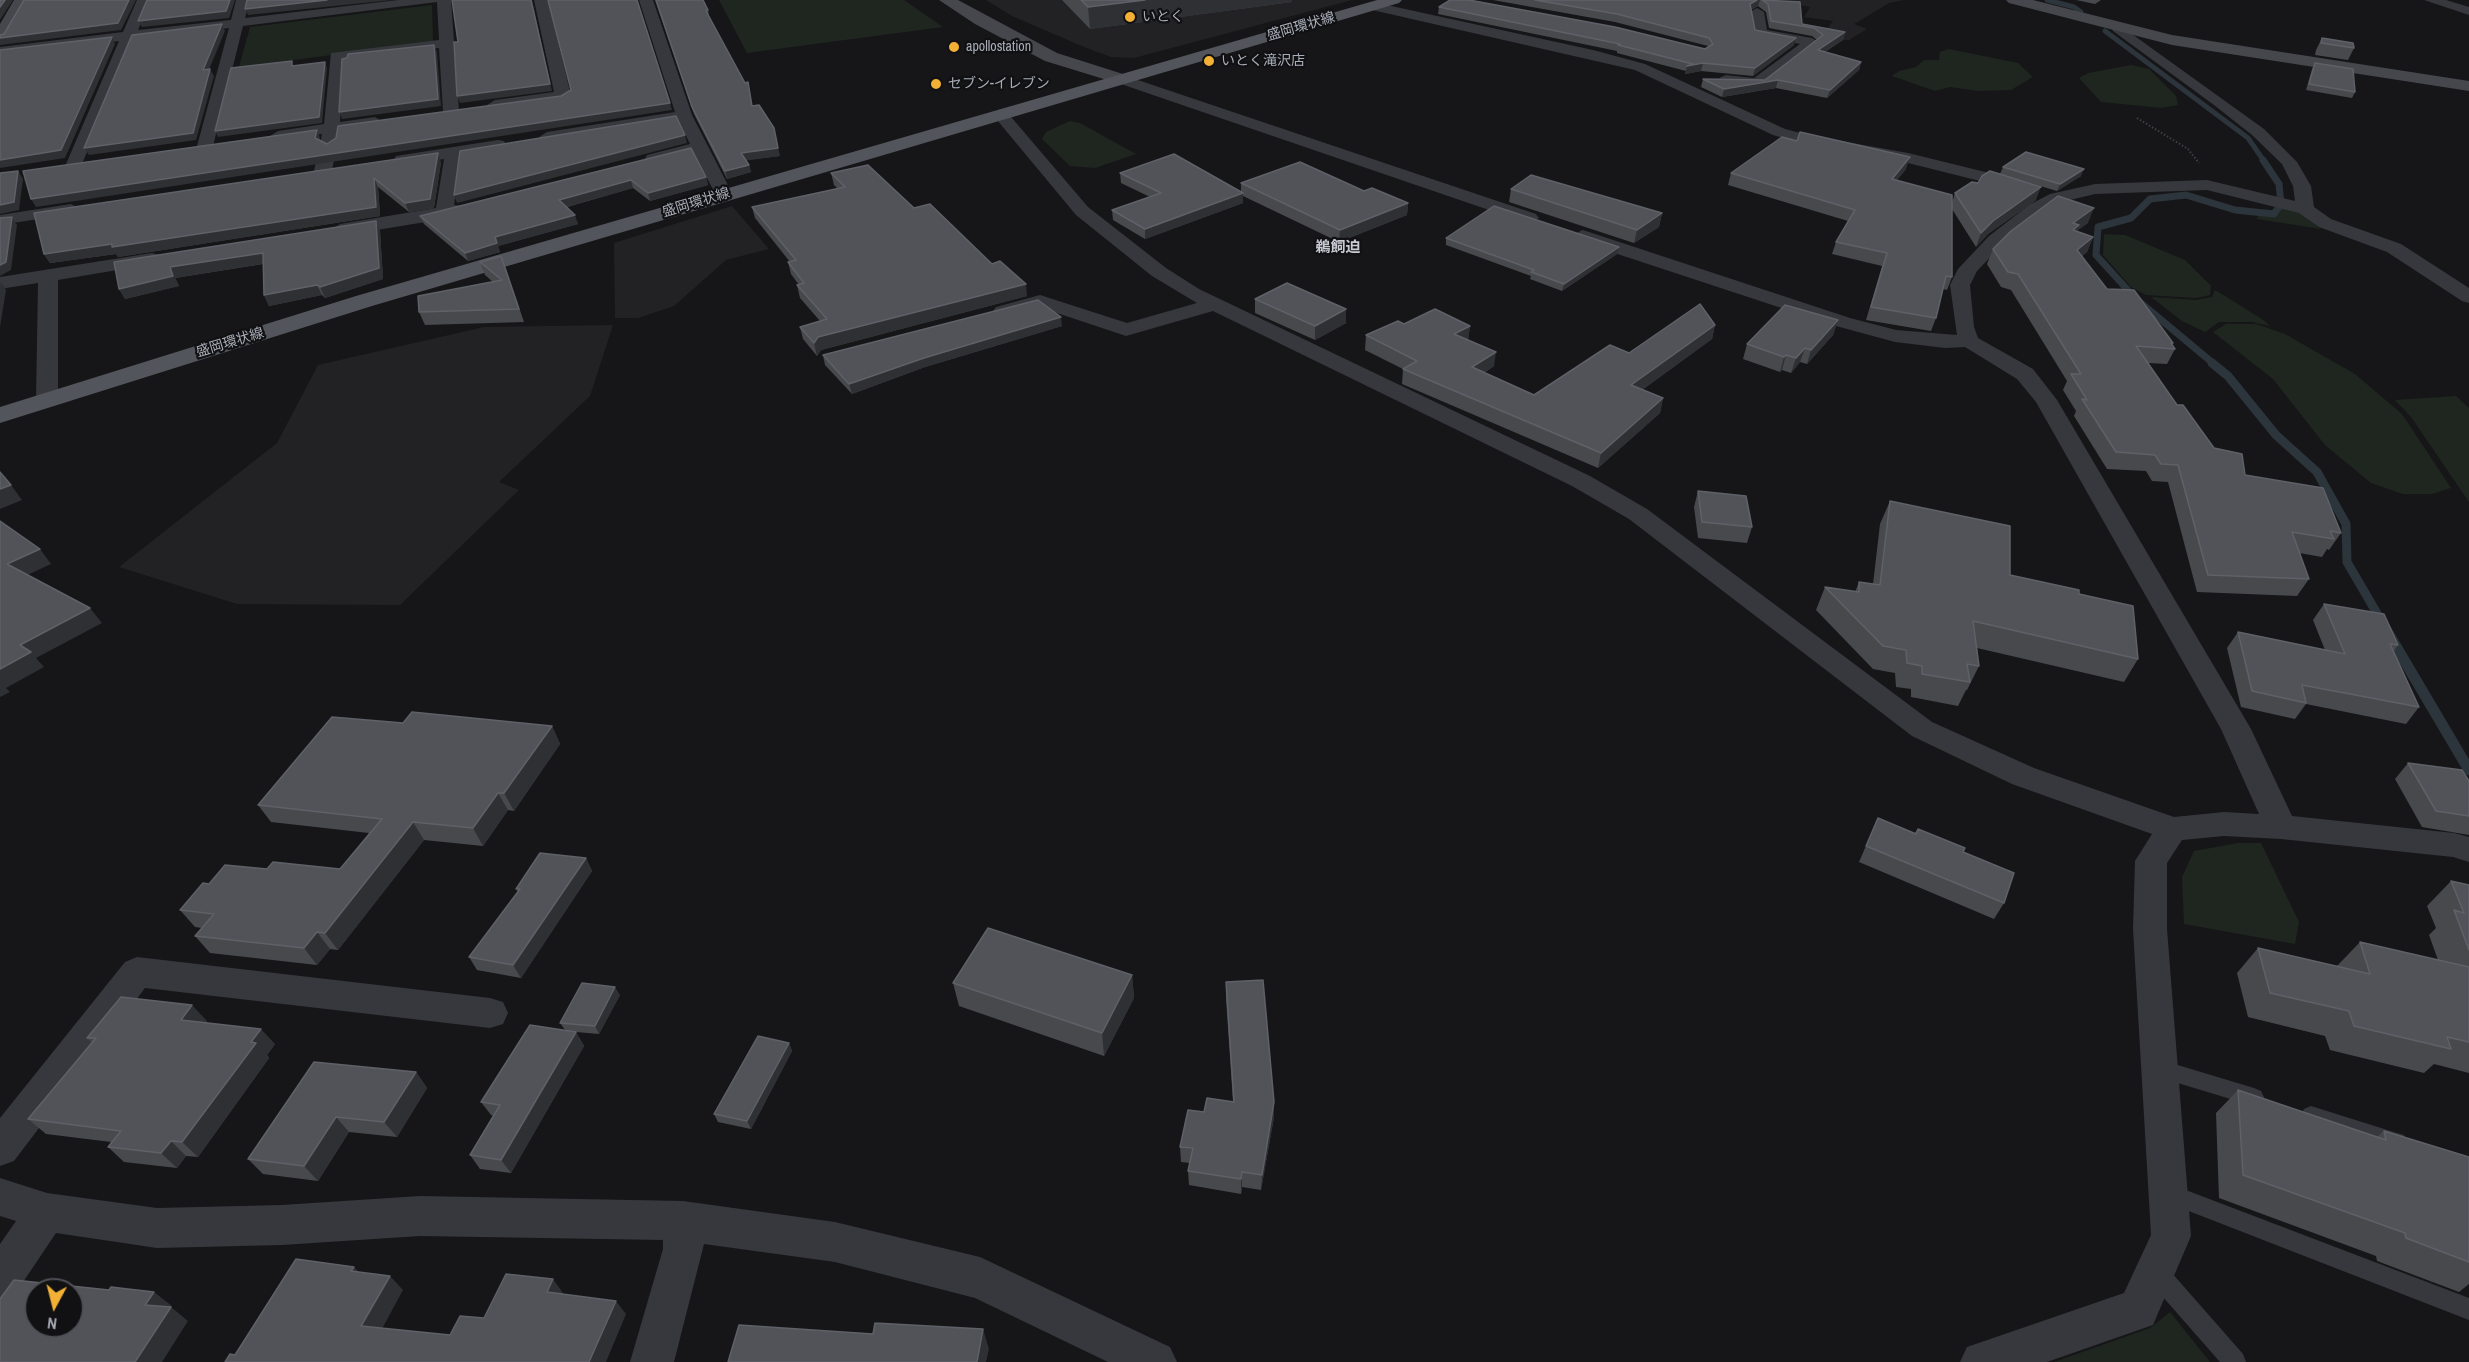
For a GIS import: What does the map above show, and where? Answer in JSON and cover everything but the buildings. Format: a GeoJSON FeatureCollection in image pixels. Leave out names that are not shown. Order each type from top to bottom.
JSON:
{"type":"FeatureCollection","features":[{"type":"Feature","properties":{"kind":"main road","name":"盛岡環状線"},"geometry":{"type":"LineString","coordinates":[[0,415],[364,301],[1394,0]]}},
{"type":"Feature","properties":{"kind":"street"},"geometry":{"type":"LineString","coordinates":[[0,38],[22,0]]}},
{"type":"Feature","properties":{"kind":"street"},"geometry":{"type":"LineString","coordinates":[[74,164],[144,0]]}},
{"type":"Feature","properties":{"kind":"street"},"geometry":{"type":"LineString","coordinates":[[205,146],[243,0]]}},
{"type":"Feature","properties":{"kind":"street"},"geometry":{"type":"LineString","coordinates":[[0,51],[236,24],[343,5],[432,0]]}},
{"type":"Feature","properties":{"kind":"street"},"geometry":{"type":"LineString","coordinates":[[444,0],[451,111]]}},
{"type":"Feature","properties":{"kind":"street"},"geometry":{"type":"LineString","coordinates":[[484,106],[563,96],[541,0]]}},
{"type":"Feature","properties":{"kind":"street"},"geometry":{"type":"LineString","coordinates":[[646,0],[684,115],[724,195]]}},
{"type":"Feature","properties":{"kind":"street"},"geometry":{"type":"LineString","coordinates":[[947,0],[981,21],[1051,57],[1843,322],[1895,336],[1945,342],[1969,341],[2025,374],[2046,400],[2236,729],[2281,827]]}},
{"type":"Feature","properties":{"kind":"street"},"geometry":{"type":"LineString","coordinates":[[2014,0],[2118,28],[2231,51],[2469,86]]}},
{"type":"Feature","properties":{"kind":"street"},"geometry":{"type":"LineString","coordinates":[[2431,0],[2469,11]]}},
{"type":"Feature","properties":{"kind":"street"},"geometry":{"type":"LineString","coordinates":[[1373,6],[1563,45],[1640,67],[1779,132],[1966,172],[2033,189],[2056,198]]}},
{"type":"Feature","properties":{"kind":"street"},"geometry":{"type":"LineString","coordinates":[[1674,82],[1707,78],[1757,84],[1812,42],[1760,33],[1757,12]]}},
{"type":"Feature","properties":{"kind":"street"},"geometry":{"type":"LineString","coordinates":[[2118,28],[2220,102],[2282,154],[2302,186],[2299,207]]}},
{"type":"Feature","properties":{"kind":"street"},"geometry":{"type":"LineString","coordinates":[[300,174],[329,170],[336,56],[446,43]]}},
{"type":"Feature","properties":{"kind":"street"},"geometry":{"type":"LineString","coordinates":[[1000,114],[1082,211],[1159,273],[1216,304],[1581,481],[1638,514],[1922,729],[2023,776],[2173,829],[2224,824],[2281,827],[2454,845],[2469,850]]}},
{"type":"Feature","properties":{"kind":"street"},"geometry":{"type":"LineString","coordinates":[[534,139],[684,115]]}},
{"type":"Feature","properties":{"kind":"street"},"geometry":{"type":"LineString","coordinates":[[263,138],[392,120]]}},
{"type":"Feature","properties":{"kind":"street"},"geometry":{"type":"LineString","coordinates":[[183,149],[228,142]]}},
{"type":"Feature","properties":{"kind":"street"},"geometry":{"type":"LineString","coordinates":[[382,163],[511,143]]}},
{"type":"Feature","properties":{"kind":"street"},"geometry":{"type":"LineString","coordinates":[[633,164],[700,146]]}},
{"type":"Feature","properties":{"kind":"street"},"geometry":{"type":"LineString","coordinates":[[444,214],[453,153]]}},
{"type":"Feature","properties":{"kind":"street"},"geometry":{"type":"LineString","coordinates":[[53,167],[96,161]]}},
{"type":"Feature","properties":{"kind":"street"},"geometry":{"type":"LineString","coordinates":[[1969,341],[1964,327],[1960,285],[1968,269],[2035,209],[2056,198],[2095,189],[2207,185],[2299,207],[2325,223],[2394,248],[2469,297]]}},
{"type":"Feature","properties":{"kind":"street"},"geometry":{"type":"LineString","coordinates":[[327,232],[444,214],[477,205]]}},
{"type":"Feature","properties":{"kind":"street"},"geometry":{"type":"LineString","coordinates":[[0,220],[92,206]]}},
{"type":"Feature","properties":{"kind":"street"},"geometry":{"type":"LineString","coordinates":[[0,283],[176,256]]}},
{"type":"Feature","properties":{"kind":"street"},"geometry":{"type":"LineString","coordinates":[[47,400],[48,276]]}},
{"type":"Feature","properties":{"kind":"street"},"geometry":{"type":"LineString","coordinates":[[985,316],[1040,301],[1086,319],[1126,330],[1216,304]]}},
{"type":"Feature","properties":{"kind":"street"},"geometry":{"type":"LineString","coordinates":[[1982,1362],[2139,1310],[2171,1236],[2170,1194],[2150,929],[2151,861],[2173,829]]}},
{"type":"Feature","properties":{"kind":"street"},"geometry":{"type":"LineString","coordinates":[[0,1148],[137,972],[490,1013]]}},
{"type":"Feature","properties":{"kind":"street"},"geometry":{"type":"LineString","coordinates":[[0,1197],[46,1212],[157,1228],[282,1225],[420,1216],[683,1221],[835,1242],[980,1278],[1155,1362]]}},
{"type":"Feature","properties":{"kind":"street"},"geometry":{"type":"LineString","coordinates":[[0,1279],[46,1212]]}},
{"type":"Feature","properties":{"kind":"street"},"geometry":{"type":"LineString","coordinates":[[652,1362],[684,1249],[683,1221]]}},
{"type":"Feature","properties":{"kind":"lane"},"geometry":{"type":"LineString","coordinates":[[2161,1069],[2412,1147]]}},
{"type":"Feature","properties":{"kind":"lane"},"geometry":{"type":"LineString","coordinates":[[2170,1194],[2469,1309]]}},
{"type":"Feature","properties":{"kind":"lane"},"geometry":{"type":"LineString","coordinates":[[2156,1272],[2235,1362]]}},
{"type":"Feature","properties":{"kind":"path"},"geometry":{"type":"LineString","coordinates":[[2137,118],[2188,149],[2204,169],[2187,185]]}},
{"type":"Feature","properties":{"kind":"shaded area"},"geometry":{"type":"Polygon","coordinates":[[[719,0],[904,0],[943,27],[747,53],[719,0]]]}},
{"type":"Feature","properties":{"kind":"shaded area"},"geometry":{"type":"Polygon","coordinates":[[[986,0],[1352,0],[1134,58],[1111,57],[1084,47],[1012,16],[986,0]]]}},
{"type":"Feature","properties":{"kind":"shaded area"},"geometry":{"type":"Polygon","coordinates":[[[1767,0],[1904,0],[1889,3],[1854,24],[1867,29],[1849,40],[1818,41],[1833,21],[1804,17],[1810,7],[1767,0]]]}},
{"type":"Feature","properties":{"kind":"shaded area"},"geometry":{"type":"Polygon","coordinates":[[[432,5],[433,42],[239,67],[250,27],[432,5]]]}},
{"type":"Feature","properties":{"kind":"shaded area"},"geometry":{"type":"Polygon","coordinates":[[[1949,49],[2018,63],[2033,77],[2011,90],[1978,91],[1950,87],[1935,91],[1892,76],[1899,71],[1916,67],[1924,60],[1939,60],[1940,52],[1949,49]]]}},
{"type":"Feature","properties":{"kind":"shaded area"},"geometry":{"type":"Polygon","coordinates":[[[2131,65],[2149,69],[2176,96],[2178,105],[2162,108],[2101,102],[2079,78],[2088,73],[2131,65]]]}},
{"type":"Feature","properties":{"kind":"shaded area"},"geometry":{"type":"Polygon","coordinates":[[[1070,121],[1080,123],[1136,154],[1095,168],[1070,166],[1042,139],[1046,132],[1070,121]]]}},
{"type":"Feature","properties":{"kind":"shaded area"},"geometry":{"type":"Polygon","coordinates":[[[732,206],[769,249],[726,260],[674,306],[638,318],[615,318],[614,243],[732,206]]]}},
{"type":"Feature","properties":{"kind":"shaded area"},"geometry":{"type":"Polygon","coordinates":[[[2290,208],[2299,210],[2321,229],[2257,219],[2258,215],[2270,210],[2290,208]]]}},
{"type":"Feature","properties":{"kind":"shaded area"},"geometry":{"type":"Polygon","coordinates":[[[2104,234],[2125,235],[2185,260],[2211,286],[2210,295],[2196,298],[2146,295],[2131,287],[2103,255],[2104,234]]]}},
{"type":"Feature","properties":{"kind":"shaded area"},"geometry":{"type":"Polygon","coordinates":[[[2215,290],[2270,326],[2252,322],[2219,322],[2205,332],[2182,321],[2151,297],[2196,300],[2212,297],[2215,290]]]}},
{"type":"Feature","properties":{"kind":"shaded area"},"geometry":{"type":"Polygon","coordinates":[[[2226,324],[2256,324],[2285,334],[2355,374],[2402,414],[2451,488],[2432,494],[2403,494],[2371,483],[2325,445],[2273,379],[2213,332],[2226,324]]]}},
{"type":"Feature","properties":{"kind":"shaded area"},"geometry":{"type":"Polygon","coordinates":[[[613,325],[590,396],[499,482],[519,490],[400,605],[237,604],[119,567],[277,443],[318,365],[484,327],[613,325]]]}},
{"type":"Feature","properties":{"kind":"shaded area"},"geometry":{"type":"Polygon","coordinates":[[[2456,396],[2469,408],[2469,502],[2411,417],[2395,400],[2456,396]]]}},
{"type":"Feature","properties":{"kind":"shaded area"},"geometry":{"type":"Polygon","coordinates":[[[2238,843],[2261,843],[2299,922],[2295,944],[2184,924],[2182,877],[2194,851],[2238,843]]]}},
{"type":"Feature","properties":{"kind":"shaded area"},"geometry":{"type":"Polygon","coordinates":[[[2170,1312],[2210,1362],[2054,1362],[2150,1328],[2170,1312]]]}},
{"type":"Feature","properties":{"kind":"waterway"},"geometry":{"type":"LineString","coordinates":[[2047,0],[2074,7],[2081,12]]}},
{"type":"Feature","properties":{"kind":"waterway"},"geometry":{"type":"LineString","coordinates":[[2105,31],[2248,138],[2264,161]]}},
{"type":"Feature","properties":{"kind":"waterway"},"geometry":{"type":"LineString","coordinates":[[2214,364],[2135,298],[2096,255],[2098,227],[2131,218],[2150,199],[2186,195],[2235,210],[2274,214],[2281,204],[2279,184],[2263,160]]}},
{"type":"Feature","properties":{"kind":"waterway"},"geometry":{"type":"LineString","coordinates":[[2212,363],[2228,376],[2276,435],[2317,472],[2346,524],[2347,562],[2382,622]]}},
{"type":"Feature","properties":{"kind":"waterway"},"geometry":{"type":"LineString","coordinates":[[2381,621],[2469,770]]}},
{"type":"Feature","properties":{"kind":"place","name":"いとく"},"geometry":{"type":"Point","coordinates":[1130,17]}},
{"type":"Feature","properties":{"kind":"place","name":"apollostation"},"geometry":{"type":"Point","coordinates":[954,47]}},
{"type":"Feature","properties":{"kind":"place","name":"いとく滝沢店"},"geometry":{"type":"Point","coordinates":[1209,61]}},
{"type":"Feature","properties":{"kind":"place","name":"セブン-イレブン"},"geometry":{"type":"Point","coordinates":[936,84]}},
{"type":"Feature","properties":{"kind":"district","name":"鵜飼迫"},"geometry":{"type":"Point","coordinates":[1338,248]}}]}
